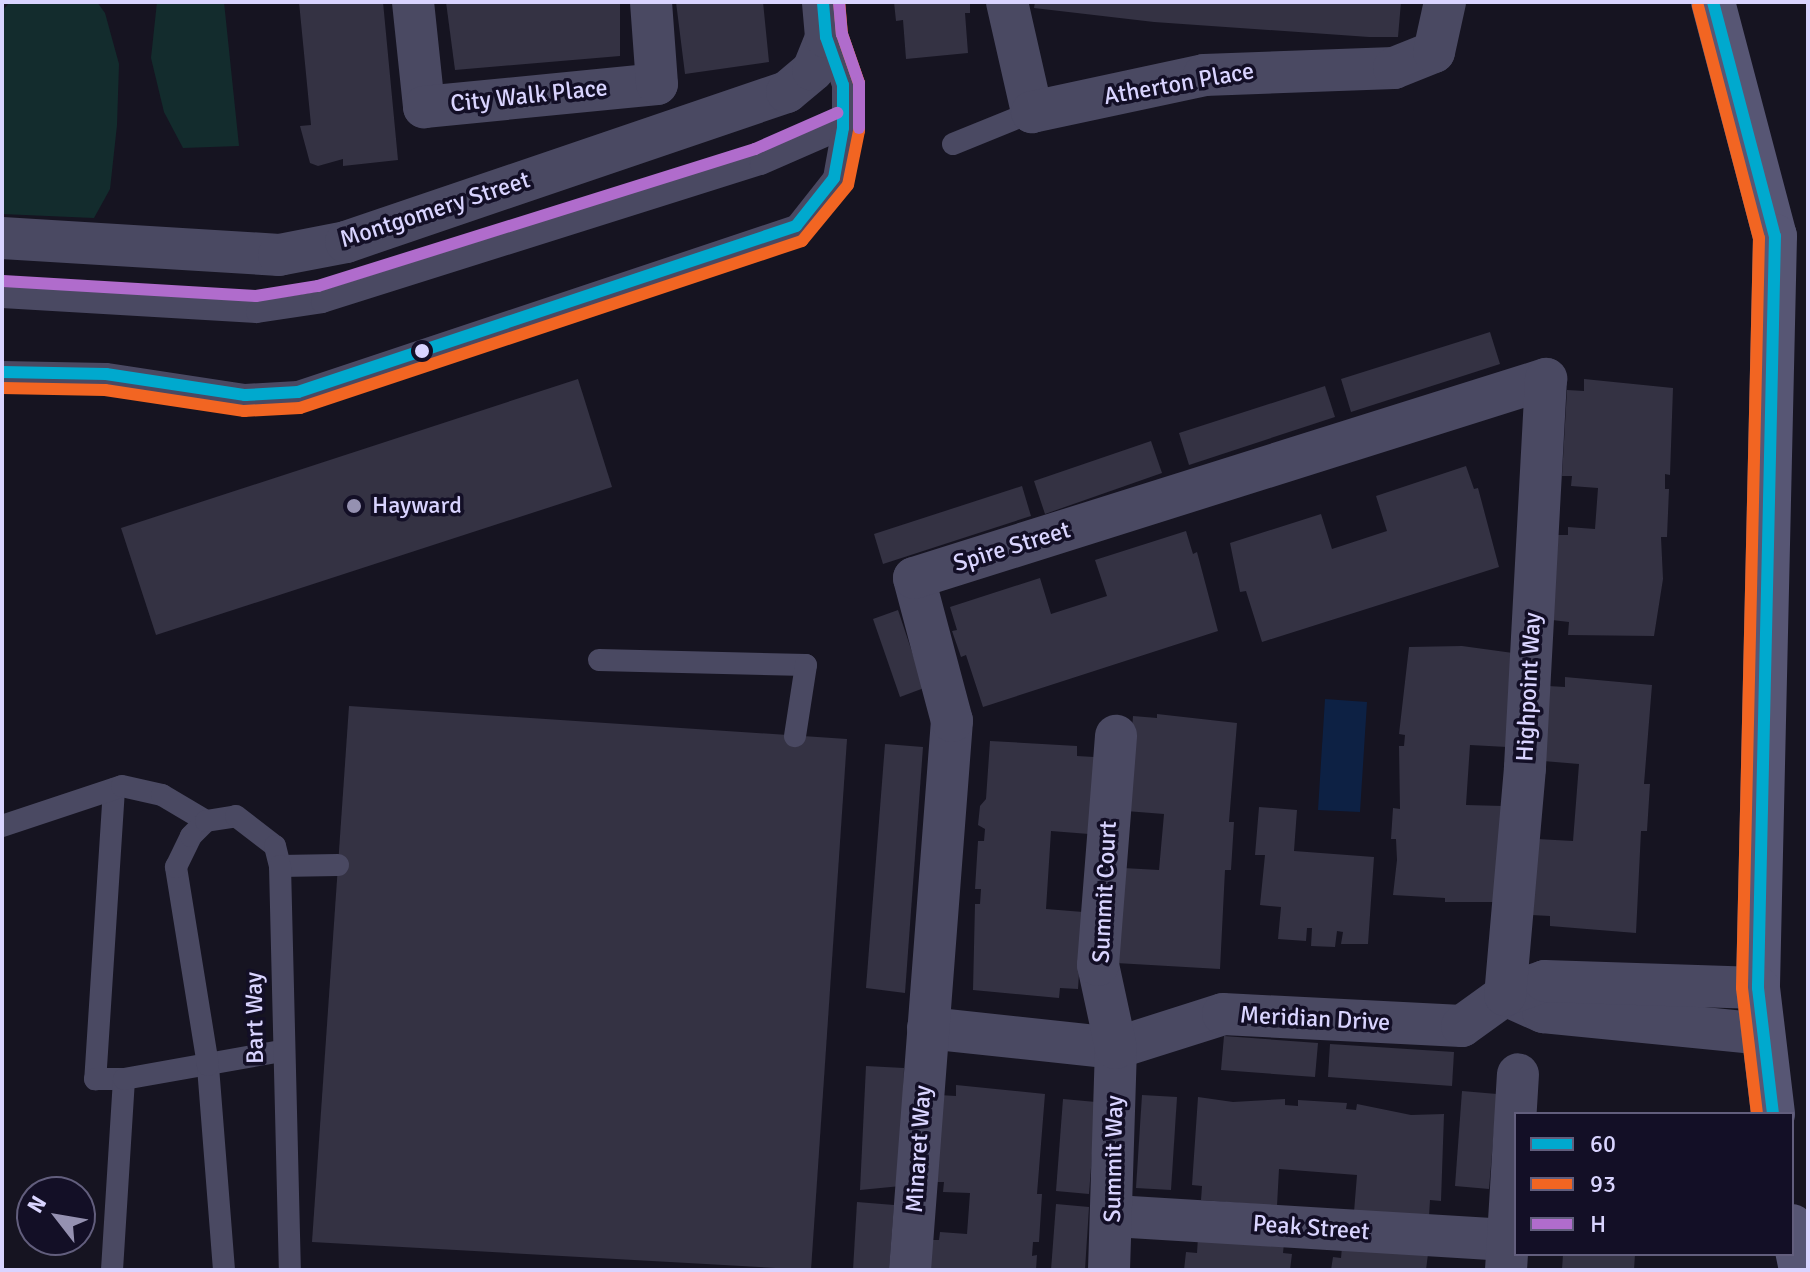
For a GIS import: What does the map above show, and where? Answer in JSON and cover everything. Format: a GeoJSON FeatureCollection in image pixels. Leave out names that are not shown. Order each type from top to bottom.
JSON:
{"type":"FeatureCollection","features":[{"type":"Feature","properties":{"kind":"main road"},"geometry":{"type":"LineString","coordinates":[[1713,2],[1775,236],[1758,988],[1773,1112]]}},
{"type":"Feature","properties":{"kind":"main road"},"geometry":{"type":"LineString","coordinates":[[1794,1236],[1801,1270]]}},
{"type":"Feature","properties":{"kind":"street","name":"City Walk Place"},"geometry":{"type":"LineString","coordinates":[[413,2],[424,107],[657,84],[651,2]]}},
{"type":"Feature","properties":{"kind":"street"},"geometry":{"type":"LineString","coordinates":[[1007,2],[1032,112]]}},
{"type":"Feature","properties":{"kind":"street","name":"Atherton Place"},"geometry":{"type":"LineString","coordinates":[[1032,112],[1204,75],[1394,68],[1434,52],[1445,2]]}},
{"type":"Feature","properties":{"kind":"street","name":"Montgomery Street"},"geometry":{"type":"LineString","coordinates":[[2,238],[279,255],[346,242],[787,92],[813,70],[824,20]]}},
{"type":"Feature","properties":{"kind":"street","name":"Highpoint Way"},"geometry":{"type":"LineString","coordinates":[[1505,995],[1525,768],[1546,379]]}},
{"type":"Feature","properties":{"kind":"street","name":"Spire Street"},"geometry":{"type":"LineString","coordinates":[[928,1028],[952,721],[914,578],[1546,379]]}},
{"type":"Feature","properties":{"kind":"street","name":"Summit Court"},"geometry":{"type":"LineString","coordinates":[[1116,736],[1098,965],[1116,1048]]}},
{"type":"Feature","properties":{"kind":"street","name":"Meridian Drive"},"geometry":{"type":"LineString","coordinates":[[928,1028],[1116,1048],[1223,1014],[1462,1026],[1505,995],[1545,981],[1758,988]]}},
{"type":"Feature","properties":{"kind":"street"},"geometry":{"type":"LineString","coordinates":[[1505,995],[1543,1012],[1763,1034]]}},
{"type":"Feature","properties":{"kind":"street","name":"Minaret Way"},"geometry":{"type":"LineString","coordinates":[[910,1270],[928,1028]]}},
{"type":"Feature","properties":{"kind":"street","name":"Summit Way"},"geometry":{"type":"LineString","coordinates":[[1109,1270],[1114,1216],[1116,1048]]}},
{"type":"Feature","properties":{"kind":"street"},"geometry":{"type":"LineString","coordinates":[[1515,1112],[1518,1074]]}},
{"type":"Feature","properties":{"kind":"street"},"geometry":{"type":"LineString","coordinates":[[1506,1255],[1514,1134]]}},
{"type":"Feature","properties":{"kind":"street","name":"Peak Street"},"geometry":{"type":"LineString","coordinates":[[1114,1216],[1506,1255]]}},
{"type":"Feature","properties":{"kind":"lane"},"geometry":{"type":"LineString","coordinates":[[2,372],[106,374],[245,395],[286,393],[332,383],[796,226],[834,178],[843,128],[843,85],[824,20]]}},
{"type":"Feature","properties":{"kind":"lane"},"geometry":{"type":"LineString","coordinates":[[953,144],[1032,112]]}},
{"type":"Feature","properties":{"kind":"lane"},"geometry":{"type":"LineString","coordinates":[[2,297],[257,312],[322,302],[761,164],[843,128]]}},
{"type":"Feature","properties":{"kind":"lane"},"geometry":{"type":"LineString","coordinates":[[599,660],[806,665],[795,736]]}},
{"type":"Feature","properties":{"kind":"lane"},"geometry":{"type":"LineString","coordinates":[[2,826],[114,789],[162,795],[206,821]]}},
{"type":"Feature","properties":{"kind":"lane"},"geometry":{"type":"LineString","coordinates":[[114,789],[95,1079],[124,1079],[281,1051]]}},
{"type":"Feature","properties":{"kind":"lane","name":"Bart Way"},"geometry":{"type":"LineString","coordinates":[[224,1270],[208,1065],[176,867],[191,836],[206,821],[236,816],[259,829],[275,846],[280,866],[281,1051],[290,1270]]}},
{"type":"Feature","properties":{"kind":"lane"},"geometry":{"type":"LineString","coordinates":[[280,866],[338,865]]}},
{"type":"Feature","properties":{"kind":"lane"},"geometry":{"type":"LineString","coordinates":[[112,1270],[124,1079]]}},
{"type":"Feature","properties":{"kind":"green space"},"geometry":{"type":"Polygon","coordinates":[[[10,2],[97,2],[105,13],[119,64],[117,125],[110,189],[94,218],[2,214],[2,11],[10,2]]]}},
{"type":"Feature","properties":{"kind":"green space"},"geometry":{"type":"Polygon","coordinates":[[[157,2],[224,2],[239,146],[183,148],[164,112],[151,58],[157,2]]]}},
{"type":"Feature","properties":{"kind":"water"},"geometry":{"type":"Polygon","coordinates":[[[1325,699],[1367,702],[1360,812],[1318,810],[1325,699]]]}},
{"type":"Feature","properties":{"kind":"building"},"geometry":{"type":"Polygon","coordinates":[[[299,2],[383,2],[398,160],[343,166],[343,159],[318,166],[310,163],[300,126],[311,125],[299,2]]]}},
{"type":"Feature","properties":{"kind":"building"},"geometry":{"type":"Polygon","coordinates":[[[446,2],[620,2],[620,56],[455,70],[446,2]]]}},
{"type":"Feature","properties":{"kind":"building"},"geometry":{"type":"Polygon","coordinates":[[[676,2],[763,2],[769,62],[685,74],[676,2]]]}},
{"type":"Feature","properties":{"kind":"building"},"geometry":{"type":"Polygon","coordinates":[[[894,2],[970,2],[970,13],[965,13],[968,53],[906,59],[903,20],[896,21],[894,2]]]}},
{"type":"Feature","properties":{"kind":"building"},"geometry":{"type":"Polygon","coordinates":[[[1035,2],[1401,2],[1398,37],[1369,37],[1154,22],[1034,8],[1035,2]]]}},
{"type":"Feature","properties":{"kind":"building"},"geometry":{"type":"Polygon","coordinates":[[[1490,332],[1500,364],[1351,412],[1341,379],[1490,332]]]}},
{"type":"Feature","properties":{"kind":"building"},"geometry":{"type":"Polygon","coordinates":[[[578,379],[612,487],[156,635],[121,528],[578,379]]]}},
{"type":"Feature","properties":{"kind":"building"},"geometry":{"type":"Polygon","coordinates":[[[1584,379],[1673,388],[1670,475],[1665,474],[1665,489],[1669,489],[1667,537],[1661,537],[1663,579],[1654,636],[1568,635],[1569,622],[1552,620],[1558,535],[1568,535],[1568,527],[1595,529],[1598,488],[1571,486],[1572,476],[1562,476],[1567,390],[1584,391],[1584,379]]]}},
{"type":"Feature","properties":{"kind":"building"},"geometry":{"type":"Polygon","coordinates":[[[1325,386],[1335,417],[1189,465],[1179,433],[1325,386]]]}},
{"type":"Feature","properties":{"kind":"building"},"geometry":{"type":"Polygon","coordinates":[[[1151,441],[1162,473],[1045,514],[1034,481],[1151,441]]]}},
{"type":"Feature","properties":{"kind":"building"},"geometry":{"type":"Polygon","coordinates":[[[1466,466],[1474,489],[1478,488],[1499,567],[1262,642],[1246,591],[1240,592],[1230,543],[1321,514],[1332,549],[1387,531],[1376,496],[1466,466]]]}},
{"type":"Feature","properties":{"kind":"building"},"geometry":{"type":"Polygon","coordinates":[[[1022,486],[1031,516],[883,564],[874,534],[1022,486]]]}},
{"type":"Feature","properties":{"kind":"building"},"geometry":{"type":"Polygon","coordinates":[[[1186,531],[1193,554],[1197,552],[1218,631],[983,707],[966,655],[961,657],[952,631],[957,630],[950,607],[1040,578],[1051,614],[1107,596],[1095,560],[1186,531]]]}},
{"type":"Feature","properties":{"kind":"building"},"geometry":{"type":"Polygon","coordinates":[[[898,610],[924,688],[900,697],[873,619],[898,610]]]}},
{"type":"Feature","properties":{"kind":"building"},"geometry":{"type":"Polygon","coordinates":[[[1462,646],[1513,653],[1507,747],[1470,745],[1466,805],[1503,806],[1497,902],[1445,902],[1445,898],[1393,895],[1397,860],[1396,839],[1391,839],[1393,808],[1400,809],[1399,746],[1404,746],[1405,735],[1399,734],[1409,647],[1462,646]]]}},
{"type":"Feature","properties":{"kind":"building"},"geometry":{"type":"Polygon","coordinates":[[[1565,677],[1652,685],[1644,784],[1650,784],[1647,831],[1641,831],[1636,933],[1550,926],[1550,916],[1531,915],[1537,839],[1573,841],[1579,764],[1543,761],[1548,686],[1565,687],[1565,677]]]}},
{"type":"Feature","properties":{"kind":"building"},"geometry":{"type":"Polygon","coordinates":[[[349,706],[847,739],[811,1270],[312,1242],[349,706]]]}},
{"type":"Feature","properties":{"kind":"building"},"geometry":{"type":"Polygon","coordinates":[[[1157,714],[1237,723],[1229,822],[1234,822],[1231,870],[1225,870],[1220,969],[1116,963],[1123,868],[1159,870],[1164,814],[1126,811],[1133,716],[1157,718],[1157,714]]]}},
{"type":"Feature","properties":{"kind":"building"},"geometry":{"type":"Polygon","coordinates":[[[990,741],[1077,746],[1077,756],[1094,757],[1089,834],[1051,831],[1046,909],[1083,912],[1078,989],[1060,988],[1059,998],[973,990],[975,904],[980,904],[981,889],[975,889],[978,841],[984,841],[985,829],[978,825],[980,806],[986,799],[990,741]]]}},
{"type":"Feature","properties":{"kind":"building"},"geometry":{"type":"Polygon","coordinates":[[[885,744],[923,747],[905,993],[866,988],[885,744]]]}},
{"type":"Feature","properties":{"kind":"building"},"geometry":{"type":"Polygon","coordinates":[[[1259,807],[1297,810],[1294,851],[1374,857],[1368,944],[1341,944],[1343,932],[1337,931],[1335,947],[1311,946],[1312,928],[1307,928],[1306,941],[1278,939],[1281,907],[1260,905],[1265,855],[1255,855],[1259,807]]]}},
{"type":"Feature","properties":{"kind":"building"},"geometry":{"type":"Polygon","coordinates":[[[1224,1036],[1318,1043],[1315,1077],[1221,1070],[1224,1036]]]}},
{"type":"Feature","properties":{"kind":"building"},"geometry":{"type":"Polygon","coordinates":[[[1330,1044],[1454,1052],[1452,1086],[1328,1077],[1330,1044]]]}},
{"type":"Feature","properties":{"kind":"building"},"geometry":{"type":"Polygon","coordinates":[[[866,1066],[904,1068],[901,1186],[860,1190],[866,1066]]]}},
{"type":"Feature","properties":{"kind":"building"},"geometry":{"type":"Polygon","coordinates":[[[956,1085],[1045,1094],[1037,1194],[1042,1194],[1039,1242],[1033,1242],[1032,1256],[1037,1255],[1036,1270],[927,1270],[929,1240],[939,1240],[940,1232],[967,1234],[970,1193],[943,1192],[944,1182],[934,1182],[939,1095],[956,1096],[956,1085]]]}},
{"type":"Feature","properties":{"kind":"building"},"geometry":{"type":"Polygon","coordinates":[[[1462,1091],[1497,1094],[1489,1189],[1455,1186],[1462,1091]]]}},
{"type":"Feature","properties":{"kind":"building"},"geometry":{"type":"Polygon","coordinates":[[[1142,1095],[1177,1097],[1171,1190],[1136,1188],[1142,1095]]]}},
{"type":"Feature","properties":{"kind":"building"},"geometry":{"type":"Polygon","coordinates":[[[1198,1097],[1233,1102],[1285,1099],[1285,1105],[1298,1106],[1298,1100],[1347,1103],[1346,1109],[1356,1110],[1357,1104],[1411,1115],[1444,1114],[1441,1201],[1430,1200],[1429,1217],[1354,1212],[1357,1175],[1279,1169],[1277,1206],[1201,1200],[1202,1186],[1192,1185],[1198,1097]]]}},
{"type":"Feature","properties":{"kind":"building"},"geometry":{"type":"Polygon","coordinates":[[[1063,1099],[1096,1102],[1089,1194],[1056,1191],[1063,1099]]]}},
{"type":"Feature","properties":{"kind":"building"},"geometry":{"type":"Polygon","coordinates":[[[857,1202],[894,1205],[889,1270],[853,1270],[857,1202]]]}},
{"type":"Feature","properties":{"kind":"building"},"geometry":{"type":"Polygon","coordinates":[[[1056,1204],[1089,1207],[1085,1270],[1051,1270],[1056,1204]]]}},
{"type":"Feature","properties":{"kind":"building"},"geometry":{"type":"Polygon","coordinates":[[[1198,1237],[1284,1243],[1283,1253],[1292,1254],[1290,1270],[1184,1270],[1186,1252],[1197,1253],[1198,1237]]]}},
{"type":"Feature","properties":{"kind":"building"},"geometry":{"type":"Polygon","coordinates":[[[1342,1247],[1428,1254],[1426,1270],[1331,1270],[1333,1257],[1341,1258],[1342,1247]]]}},
{"type":"Feature","properties":{"kind":"building"},"geometry":{"type":"Polygon","coordinates":[[[1563,1256],[1635,1256],[1634,1270],[1562,1270],[1563,1256]]]}},
{"type":"Feature","properties":{"kind":"transit line","name":"60"},"geometry":{"type":"LineString","coordinates":[[2,372],[106,374],[245,395],[298,392],[796,226],[834,178],[843,128],[843,85],[826,37],[823,2]]}},
{"type":"Feature","properties":{"kind":"transit line","name":"93"},"geometry":{"type":"LineString","coordinates":[[2,388],[105,390],[244,411],[300,408],[802,241],[848,185],[859,131],[859,83],[842,34],[839,2]]}},
{"type":"Feature","properties":{"kind":"transit line","name":"H"},"geometry":{"type":"LineString","coordinates":[[839,2],[842,34],[859,83],[859,128]]}},
{"type":"Feature","properties":{"kind":"transit line","name":"60"},"geometry":{"type":"LineString","coordinates":[[1713,2],[1775,236],[1758,988],[1773,1112]]}},
{"type":"Feature","properties":{"kind":"transit line","name":"93"},"geometry":{"type":"LineString","coordinates":[[1698,6],[1759,238],[1742,988],[1757,1112]]}},
{"type":"Feature","properties":{"kind":"transit line","name":"H"},"geometry":{"type":"LineString","coordinates":[[3,281],[256,296],[318,286],[755,149],[837,113]]}},
{"type":"Feature","properties":{"kind":"place","name":"Hayward"},"geometry":{"type":"Point","coordinates":[354,506]}}]}
